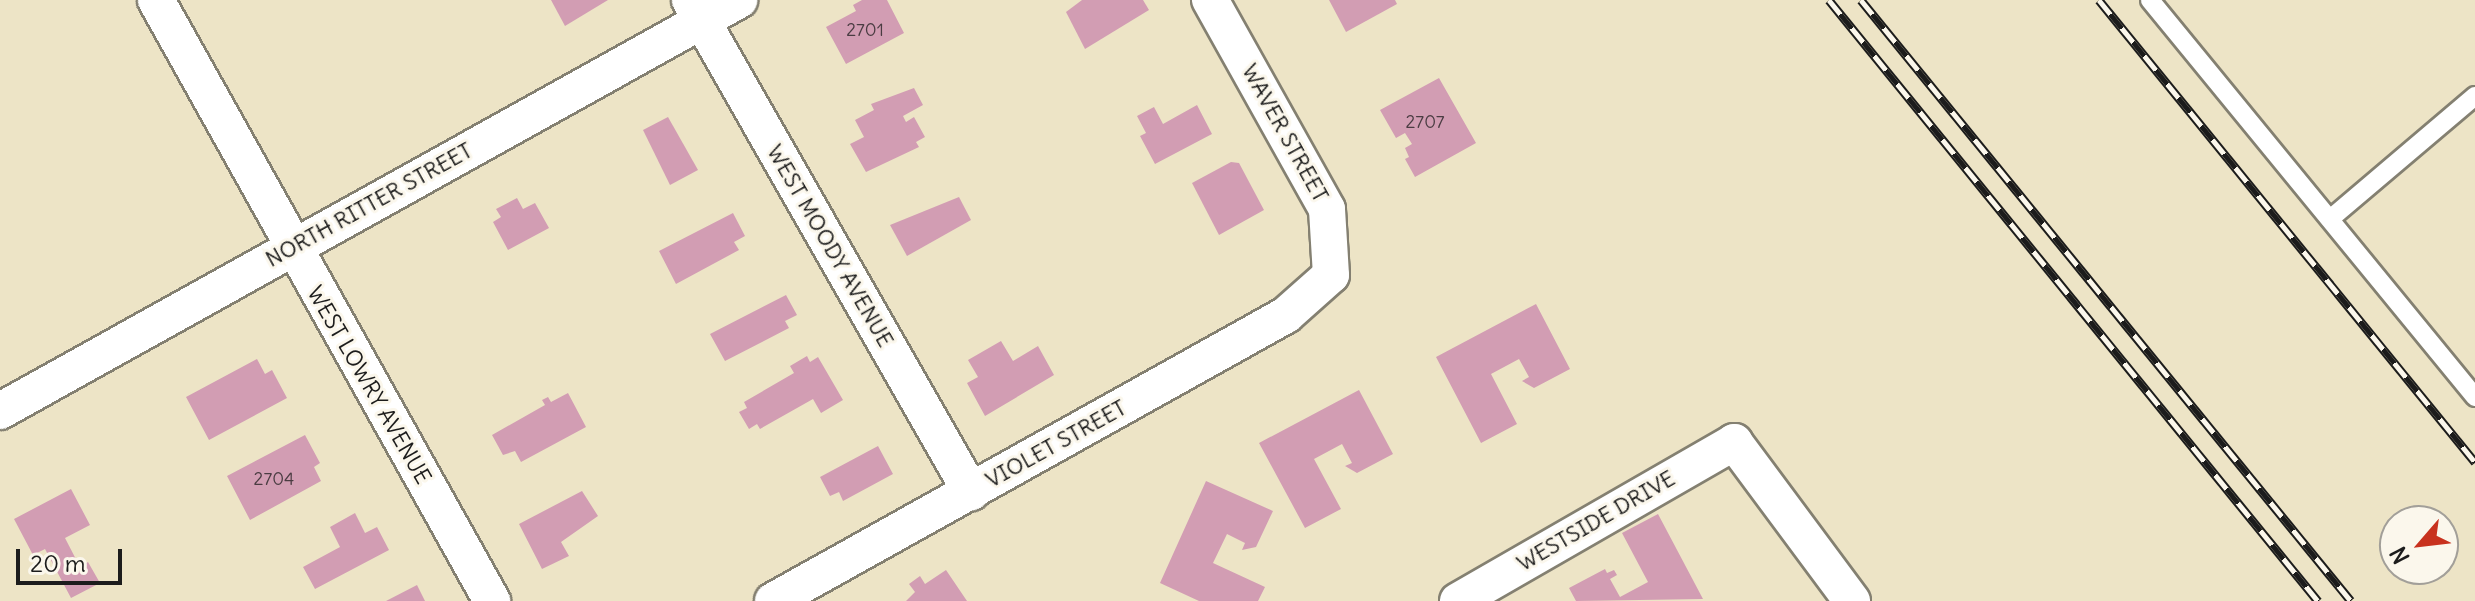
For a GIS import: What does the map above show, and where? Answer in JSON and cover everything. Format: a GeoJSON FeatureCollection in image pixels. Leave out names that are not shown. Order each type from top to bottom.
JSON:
{"type":"FeatureCollection","features":[{"type":"Feature","properties":{"kind":"street","name":"WEST LOWRY AVENUE"},"geometry":{"type":"LineString","coordinates":[[156,0],[292,249],[492,601]]}},
{"type":"Feature","properties":{"kind":"street","name":"NORTH RITTER STREET"},"geometry":{"type":"LineString","coordinates":[[0,411],[292,249],[695,10],[739,0]]}},
{"type":"Feature","properties":{"kind":"street","name":"WAVER STREET"},"geometry":{"type":"LineString","coordinates":[[1210,0],[1327,209],[1331,275]]}},
{"type":"Feature","properties":{"kind":"street","name":"WEST MOODY AVENUE"},"geometry":{"type":"LineString","coordinates":[[695,10],[971,492]]}},
{"type":"Feature","properties":{"kind":"street","name":"VIOLET STREET"},"geometry":{"type":"LineString","coordinates":[[773,601],[1286,315],[1331,275]]}},
{"type":"Feature","properties":{"kind":"street","name":"WESTSIDE DRIVE"},"geometry":{"type":"LineString","coordinates":[[1458,601],[1734,442],[1852,601]]}},
{"type":"Feature","properties":{"kind":"lane"},"geometry":{"type":"LineString","coordinates":[[2150,0],[2475,397]]}},
{"type":"Feature","properties":{"kind":"lane"},"geometry":{"type":"LineString","coordinates":[[2330,219],[2475,96]]}},
{"type":"Feature","properties":{"kind":"building"},"geometry":{"type":"Polygon","coordinates":[[[551,0],[608,0],[565,26],[551,0]]]}},
{"type":"Feature","properties":{"kind":"building"},"geometry":{"type":"Polygon","coordinates":[[[862,0],[887,0],[904,33],[846,64],[826,27],[856,11],[853,5],[862,0]]]}},
{"type":"Feature","properties":{"kind":"building"},"geometry":{"type":"Polygon","coordinates":[[[1082,0],[1143,0],[1149,10],[1085,49],[1066,12],[1082,0]]]}},
{"type":"Feature","properties":{"kind":"building"},"geometry":{"type":"Polygon","coordinates":[[[1329,0],[1395,0],[1397,4],[1346,32],[1329,0]]]}},
{"type":"Feature","properties":{"kind":"building"},"geometry":{"type":"Polygon","coordinates":[[[1439,78],[1476,143],[1415,177],[1405,159],[1409,157],[1405,148],[1412,144],[1405,133],[1396,138],[1380,110],[1439,78]]]}},
{"type":"Feature","properties":{"kind":"building"},"geometry":{"type":"Polygon","coordinates":[[[914,88],[923,105],[903,116],[906,122],[914,117],[925,137],[916,142],[919,147],[866,172],[850,144],[864,137],[855,120],[874,110],[871,104],[914,88]]]}},
{"type":"Feature","properties":{"kind":"building"},"geometry":{"type":"Polygon","coordinates":[[[1197,105],[1212,134],[1155,164],[1140,136],[1146,133],[1137,116],[1154,107],[1163,124],[1197,105]]]}},
{"type":"Feature","properties":{"kind":"building"},"geometry":{"type":"Polygon","coordinates":[[[668,117],[698,170],[670,185],[643,130],[668,117]]]}},
{"type":"Feature","properties":{"kind":"building"},"geometry":{"type":"Polygon","coordinates":[[[1231,162],[1239,163],[1264,210],[1219,235],[1192,183],[1231,162]]]}},
{"type":"Feature","properties":{"kind":"building"},"geometry":{"type":"Polygon","coordinates":[[[959,197],[971,220],[907,256],[890,225],[959,197]]]}},
{"type":"Feature","properties":{"kind":"building"},"geometry":{"type":"Polygon","coordinates":[[[517,198],[523,209],[535,203],[549,228],[508,250],[493,222],[501,217],[496,209],[517,198]]]}},
{"type":"Feature","properties":{"kind":"building"},"geometry":{"type":"Polygon","coordinates":[[[733,213],[745,236],[734,242],[739,250],[676,284],[659,251],[733,213]]]}},
{"type":"Feature","properties":{"kind":"building"},"geometry":{"type":"Polygon","coordinates":[[[786,295],[797,315],[785,321],[789,328],[725,361],[710,334],[786,295]]]}},
{"type":"Feature","properties":{"kind":"building"},"geometry":{"type":"Polygon","coordinates":[[[1536,304],[1570,369],[1534,388],[1522,381],[1529,377],[1519,359],[1491,374],[1517,424],[1481,443],[1436,357],[1536,304]]]}},
{"type":"Feature","properties":{"kind":"building"},"geometry":{"type":"Polygon","coordinates":[[[1001,341],[1013,361],[1038,346],[1054,375],[985,416],[967,383],[978,377],[968,360],[1001,341]]]}},
{"type":"Feature","properties":{"kind":"building"},"geometry":{"type":"Polygon","coordinates":[[[807,356],[810,362],[818,357],[843,400],[821,413],[813,399],[760,429],[757,424],[749,429],[739,412],[747,408],[744,402],[794,373],[790,366],[807,356]]]}},
{"type":"Feature","properties":{"kind":"building"},"geometry":{"type":"Polygon","coordinates":[[[257,359],[265,374],[272,370],[287,398],[209,440],[186,397],[257,359]]]}},
{"type":"Feature","properties":{"kind":"building"},"geometry":{"type":"Polygon","coordinates":[[[1359,390],[1393,454],[1357,473],[1345,466],[1352,463],[1342,444],[1314,459],[1341,509],[1305,528],[1259,443],[1359,390]]]}},
{"type":"Feature","properties":{"kind":"building"},"geometry":{"type":"Polygon","coordinates":[[[568,393],[586,427],[521,462],[515,451],[503,455],[492,435],[545,405],[542,400],[548,397],[551,402],[568,393]]]}},
{"type":"Feature","properties":{"kind":"building"},"geometry":{"type":"Polygon","coordinates":[[[305,435],[320,463],[314,467],[321,481],[250,520],[227,476],[305,435]]]}},
{"type":"Feature","properties":{"kind":"building"},"geometry":{"type":"Polygon","coordinates":[[[878,446],[893,474],[843,501],[839,492],[830,496],[820,477],[878,446]]]}},
{"type":"Feature","properties":{"kind":"building"},"geometry":{"type":"Polygon","coordinates":[[[1206,481],[1273,511],[1256,547],[1242,550],[1245,543],[1227,534],[1213,563],[1265,587],[1258,601],[1199,601],[1160,583],[1206,481]]]}},
{"type":"Feature","properties":{"kind":"building"},"geometry":{"type":"Polygon","coordinates":[[[71,489],[90,525],[65,538],[80,567],[88,562],[100,583],[71,598],[45,549],[33,555],[14,519],[71,489]]]}},
{"type":"Feature","properties":{"kind":"building"},"geometry":{"type":"Polygon","coordinates":[[[582,491],[598,516],[561,542],[569,556],[542,569],[519,524],[582,491]]]}},
{"type":"Feature","properties":{"kind":"building"},"geometry":{"type":"Polygon","coordinates":[[[355,513],[365,533],[377,527],[389,550],[315,589],[303,567],[340,547],[330,527],[355,513]]]}},
{"type":"Feature","properties":{"kind":"building"},"geometry":{"type":"Polygon","coordinates":[[[1658,514],[1703,599],[1576,601],[1569,588],[1605,569],[1607,573],[1614,570],[1617,575],[1610,579],[1620,597],[1648,582],[1622,533],[1658,514]]]}},
{"type":"Feature","properties":{"kind":"building"},"geometry":{"type":"Polygon","coordinates":[[[946,570],[967,601],[906,601],[915,592],[909,584],[920,576],[925,584],[946,570]]]}},
{"type":"Feature","properties":{"kind":"building"},"geometry":{"type":"Polygon","coordinates":[[[417,585],[425,601],[386,601],[417,585]]]}},
{"type":"Feature","properties":{"kind":"railway"},"geometry":{"type":"LineString","coordinates":[[1829,0],[2318,601]]}},
{"type":"Feature","properties":{"kind":"railway"},"geometry":{"type":"LineString","coordinates":[[1861,0],[2351,601]]}},
{"type":"Feature","properties":{"kind":"railway"},"geometry":{"type":"LineString","coordinates":[[2099,0],[2475,462]]}}]}
